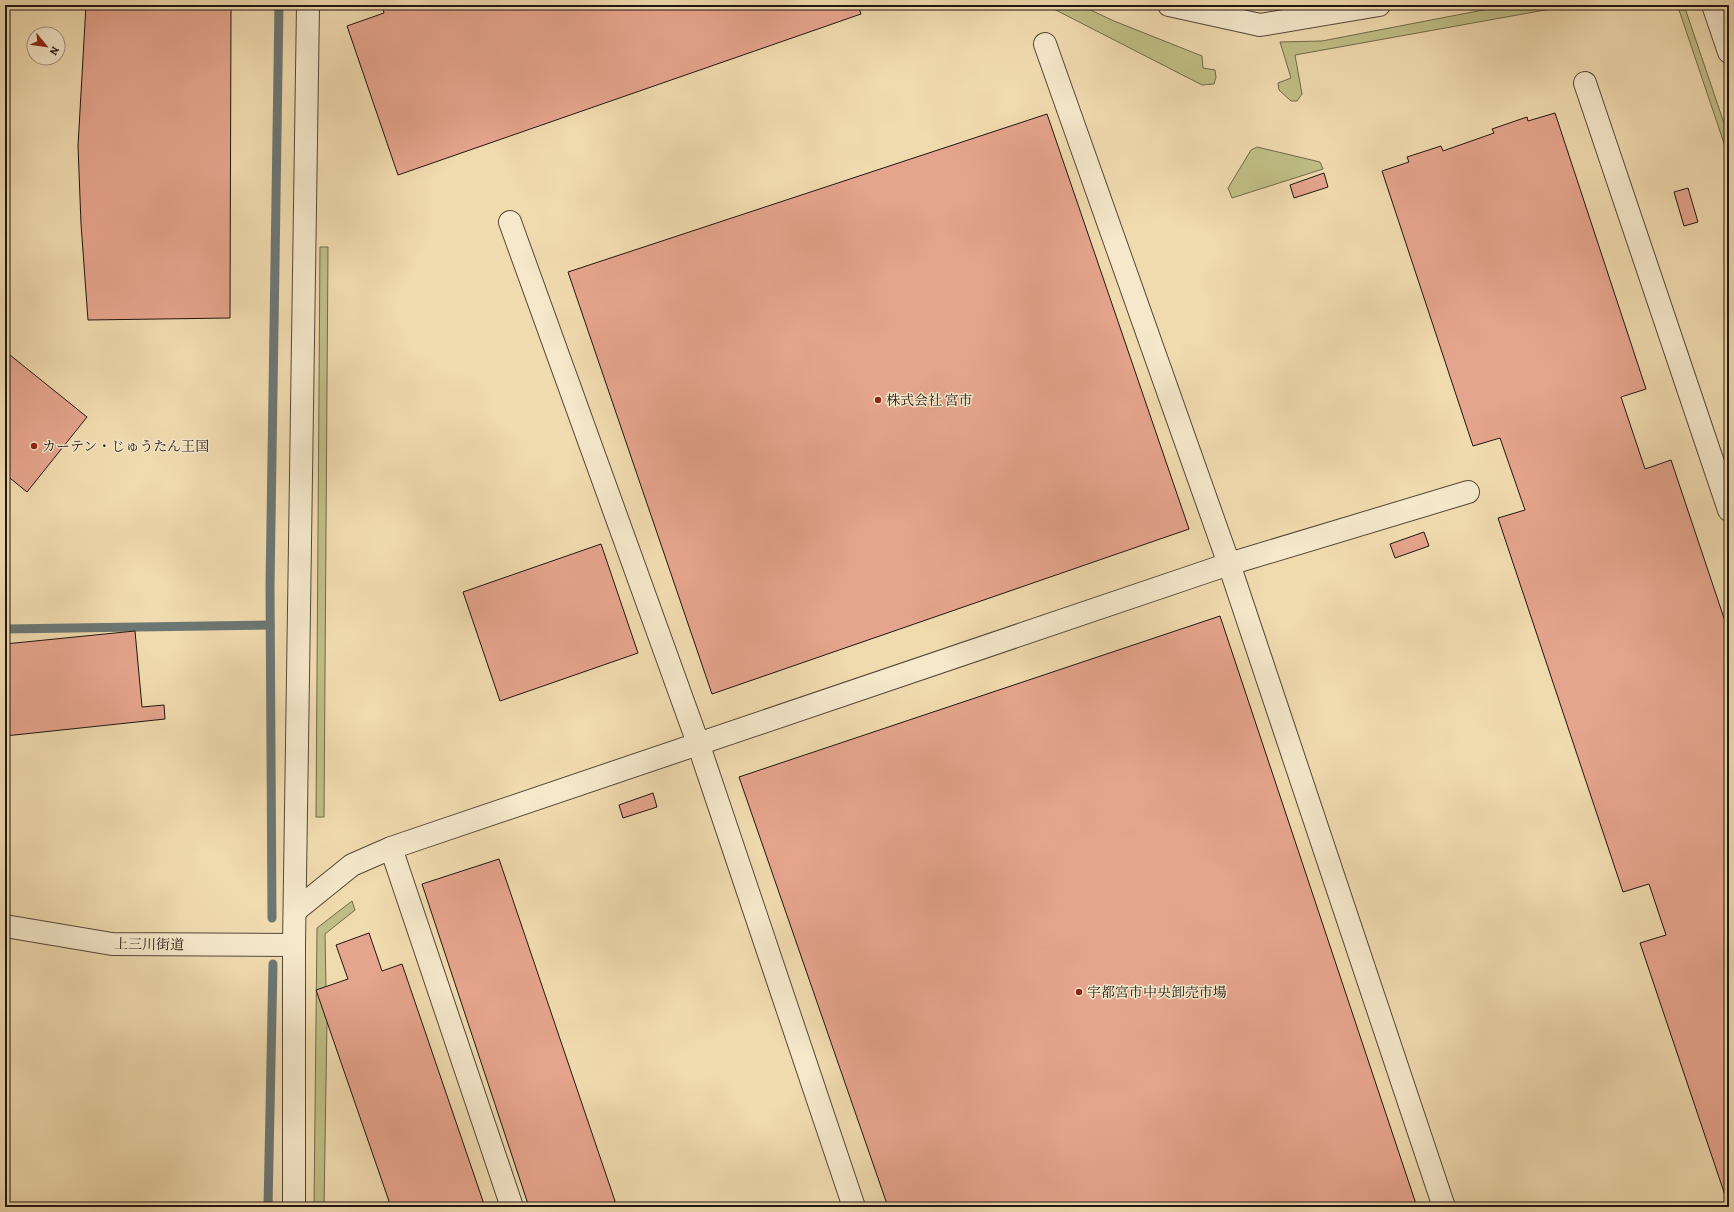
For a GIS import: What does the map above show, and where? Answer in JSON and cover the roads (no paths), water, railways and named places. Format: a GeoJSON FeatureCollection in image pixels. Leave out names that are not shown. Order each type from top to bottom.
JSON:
{"type":"FeatureCollection","features":[{"type":"Feature","properties":{"kind":"street"},"geometry":{"type":"LineString","coordinates":[[294,1207],[294,945],[308,5]]}},
{"type":"Feature","properties":{"kind":"street"},"geometry":{"type":"LineString","coordinates":[[1169,5],[1260,25],[1379,5]]}},
{"type":"Feature","properties":{"kind":"street"},"geometry":{"type":"LineString","coordinates":[[1713,5],[1729,52]]}},
{"type":"Feature","properties":{"kind":"street"},"geometry":{"type":"LineString","coordinates":[[1045,44],[1229,564],[1444,1207]]}},
{"type":"Feature","properties":{"kind":"street"},"geometry":{"type":"LineString","coordinates":[[1586,83],[1729,510]]}},
{"type":"Feature","properties":{"kind":"street"},"geometry":{"type":"LineString","coordinates":[[510,222],[698,743],[854,1207]]}},
{"type":"Feature","properties":{"kind":"street"},"geometry":{"type":"LineString","coordinates":[[295,910],[352,865],[391,848],[1229,564],[1468,492]]}},
{"type":"Feature","properties":{"kind":"street"},"geometry":{"type":"LineString","coordinates":[[391,848],[512,1207]]}},
{"type":"Feature","properties":{"kind":"street","name":"上三川街道"},"geometry":{"type":"LineString","coordinates":[[5,926],[112,944],[294,945]]}},
{"type":"Feature","properties":{"kind":"waterway"},"geometry":{"type":"LineString","coordinates":[[272,918],[270,586],[279,5]]}},
{"type":"Feature","properties":{"kind":"waterway"},"geometry":{"type":"LineString","coordinates":[[5,629],[270,625]]}},
{"type":"Feature","properties":{"kind":"waterway"},"geometry":{"type":"LineString","coordinates":[[268,1207],[273,964]]}},
{"type":"Feature","properties":{"kind":"place","name":"株式会社 宮市"},"geometry":{"type":"Point","coordinates":[878,400]}},
{"type":"Feature","properties":{"kind":"place","name":"カーテン・じゅうたん王国"},"geometry":{"type":"Point","coordinates":[34,446]}},
{"type":"Feature","properties":{"kind":"place","name":"宇都宮市中央卸売市場"},"geometry":{"type":"Point","coordinates":[1079,992]}}]}
